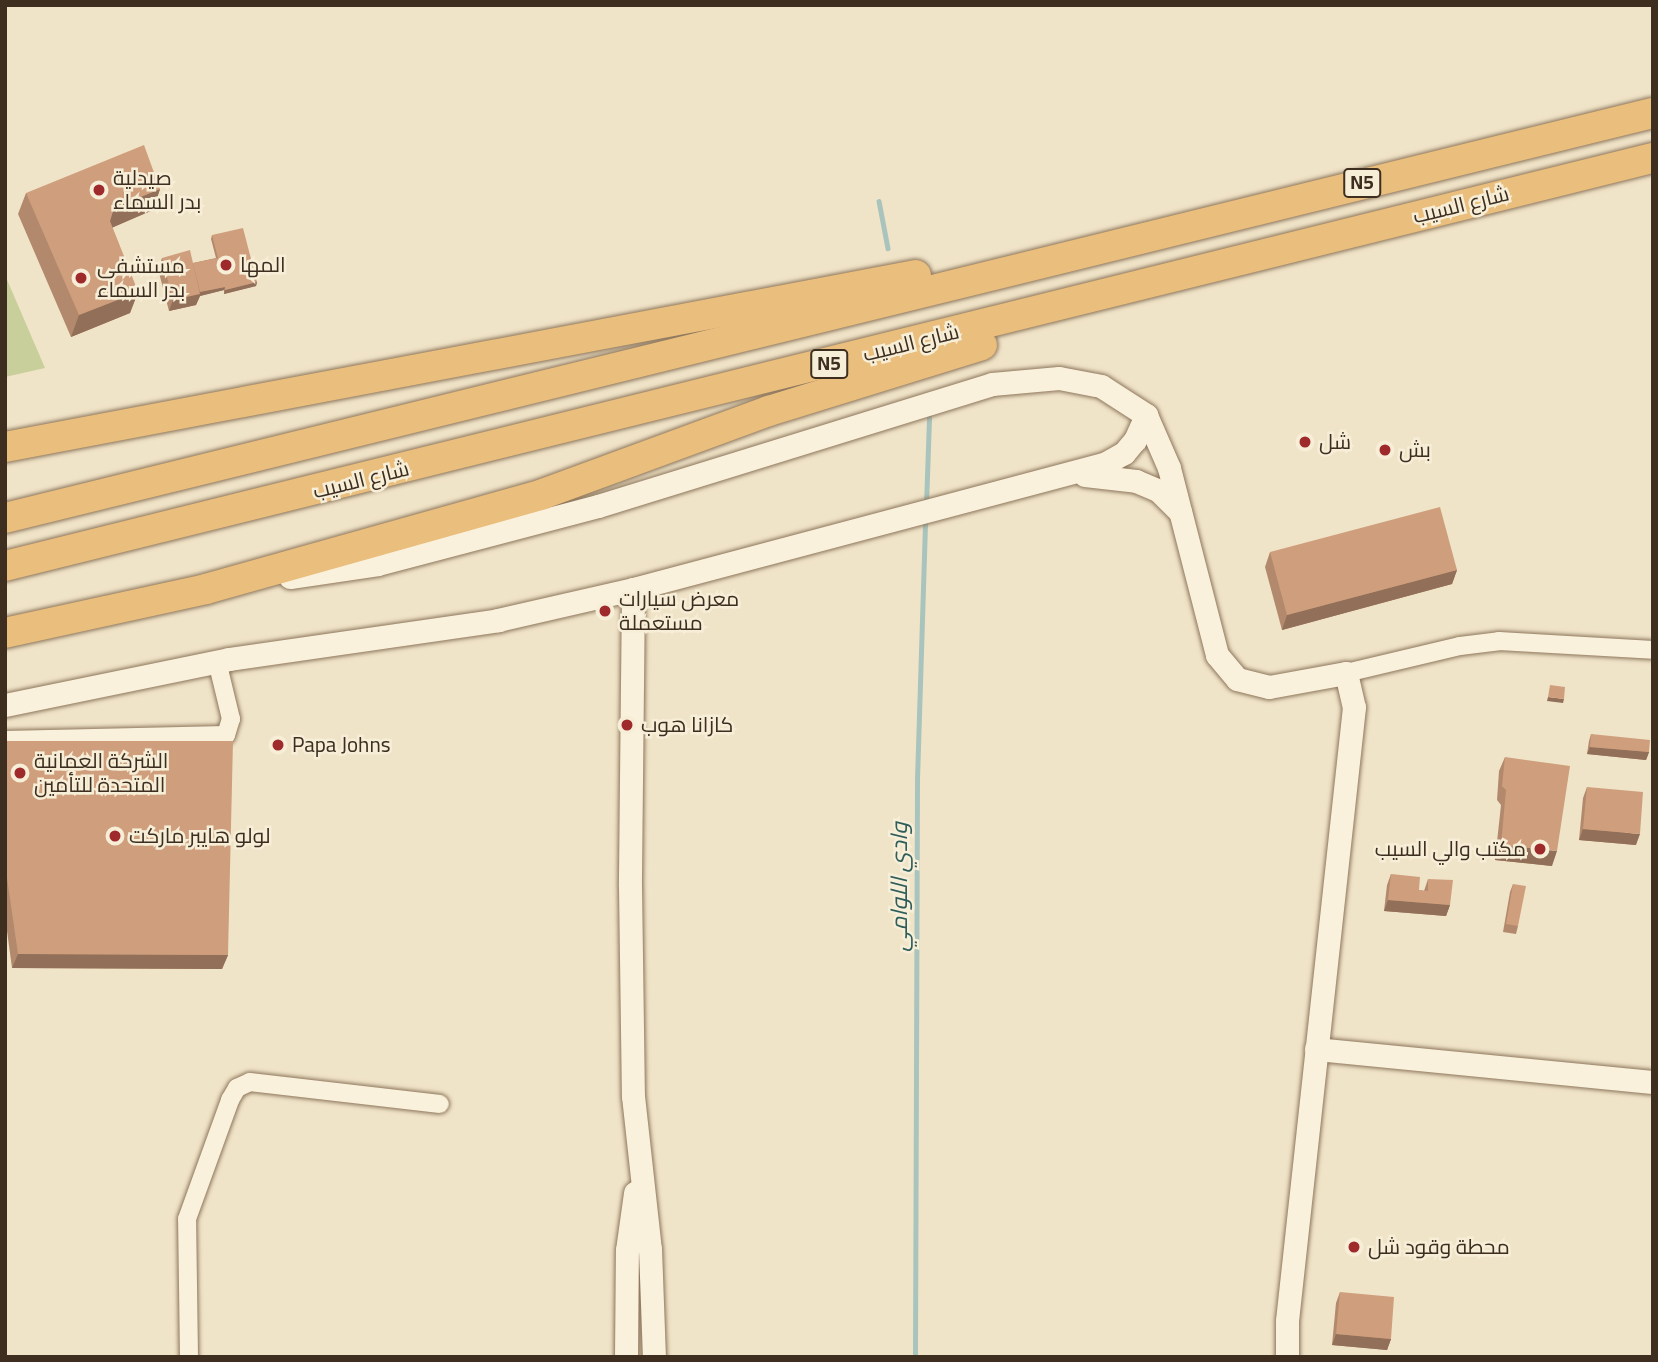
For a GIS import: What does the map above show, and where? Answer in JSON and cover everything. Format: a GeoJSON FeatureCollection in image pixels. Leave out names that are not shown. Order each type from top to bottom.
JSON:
{"type":"FeatureCollection","features":[{"type":"Feature","properties":{"kind":"highway","name":"N5"},"geometry":{"type":"LineString","coordinates":[[5,518],[1072,253],[1653,113]]}},
{"type":"Feature","properties":{"kind":"highway","name":"شارع السيب"},"geometry":{"type":"LineString","coordinates":[[5,566],[1653,158]]}},
{"type":"Feature","properties":{"kind":"highway"},"geometry":{"type":"LineString","coordinates":[[5,633],[206,589],[543,494],[769,411],[1096,309],[1395,222]]}},
{"type":"Feature","properties":{"kind":"highway"},"geometry":{"type":"LineString","coordinates":[[5,447],[546,347],[884,279],[1072,253]]}},
{"type":"Feature","properties":{"kind":"street"},"geometry":{"type":"LineString","coordinates":[[206,589],[378,564],[598,506],[992,384],[1059,378],[1101,386],[1146,415],[1169,468],[1217,654],[1237,680],[1269,687],[1346,673],[1460,646],[1499,641],[1653,650]]}},
{"type":"Feature","properties":{"kind":"street"},"geometry":{"type":"LineString","coordinates":[[5,705],[216,661],[498,620],[633,589],[1104,464],[1124,453],[1135,440],[1146,415]]}},
{"type":"Feature","properties":{"kind":"street"},"geometry":{"type":"LineString","coordinates":[[1070,475],[1136,481],[1159,491],[1182,514]]}},
{"type":"Feature","properties":{"kind":"street"},"geometry":{"type":"LineString","coordinates":[[633,589],[630,886],[633,1096],[650,1249],[654,1357]]}},
{"type":"Feature","properties":{"kind":"street"},"geometry":{"type":"LineString","coordinates":[[5,740],[226,735],[231,719],[216,661]]}},
{"type":"Feature","properties":{"kind":"street"},"geometry":{"type":"LineString","coordinates":[[1287,1357],[1287,1321],[1354,707],[1346,673]]}},
{"type":"Feature","properties":{"kind":"street"},"geometry":{"type":"LineString","coordinates":[[1316,1049],[1653,1082]]}},
{"type":"Feature","properties":{"kind":"street"},"geometry":{"type":"LineString","coordinates":[[189,1357],[187,1219],[225,1113],[237,1088],[250,1082],[440,1104]]}},
{"type":"Feature","properties":{"kind":"street"},"geometry":{"type":"LineString","coordinates":[[626,1357],[627,1251],[640,1162]]}},
{"type":"Feature","properties":{"kind":"green space"},"geometry":{"type":"Polygon","coordinates":[[[5,275],[45,368],[5,377],[5,275]]]}},
{"type":"Feature","properties":{"kind":"building","name":"مستشفى بدر السماء"},"geometry":{"type":"Polygon","coordinates":[[[144,145],[160,189],[114,208],[110,221],[138,292],[79,315],[26,193],[144,145]]]}},
{"type":"Feature","properties":{"kind":"building","name":"المها"},"geometry":{"type":"Polygon","coordinates":[[[243,228],[257,282],[225,290],[225,287],[200,292],[193,263],[218,258],[212,235],[243,228]]]}},
{"type":"Feature","properties":{"kind":"building"},"geometry":{"type":"Polygon","coordinates":[[[190,250],[200,294],[173,300],[162,258],[190,250]]]}},
{"type":"Feature","properties":{"kind":"building"},"geometry":{"type":"Polygon","coordinates":[[[1440,507],[1457,570],[1287,615],[1270,552],[1440,507]]]}},
{"type":"Feature","properties":{"kind":"building"},"geometry":{"type":"Polygon","coordinates":[[[1550,685],[1565,687],[1564,699],[1548,697],[1550,685]]]}},
{"type":"Feature","properties":{"kind":"building"},"geometry":{"type":"Polygon","coordinates":[[[1591,734],[1650,740],[1649,752],[1590,747],[1591,734]]]}},
{"type":"Feature","properties":{"kind":"building","name":"لولو هايبر ماركت"},"geometry":{"type":"Polygon","coordinates":[[[5,741],[233,741],[228,955],[18,954],[5,864],[5,741]]]}},
{"type":"Feature","properties":{"kind":"building"},"geometry":{"type":"Polygon","coordinates":[[[1505,757],[1570,766],[1557,851],[1501,845],[1506,790],[1502,786],[1505,757]]]}},
{"type":"Feature","properties":{"kind":"building"},"geometry":{"type":"Polygon","coordinates":[[[1587,787],[1643,792],[1640,834],[1583,829],[1587,787]]]}},
{"type":"Feature","properties":{"kind":"building"},"geometry":{"type":"Polygon","coordinates":[[[1391,874],[1420,877],[1419,890],[1428,891],[1428,879],[1453,880],[1450,905],[1388,900],[1391,874]]]}},
{"type":"Feature","properties":{"kind":"building"},"geometry":{"type":"Polygon","coordinates":[[[1513,884],[1526,886],[1518,926],[1506,924],[1513,884]]]}},
{"type":"Feature","properties":{"kind":"building"},"geometry":{"type":"Polygon","coordinates":[[[1340,1292],[1394,1297],[1391,1339],[1336,1334],[1340,1292]]]}},
{"type":"Feature","properties":{"kind":"waterway","name":"وادي اللوامي"},"geometry":{"type":"LineString","coordinates":[[879,201],[888,248]]}},
{"type":"Feature","properties":{"kind":"waterway","name":"وادي اللوامي"},"geometry":{"type":"LineString","coordinates":[[926,505],[929,418]]}},
{"type":"Feature","properties":{"kind":"waterway","name":"وادي اللوامي"},"geometry":{"type":"LineString","coordinates":[[915,1357],[917,779],[925,521]]}},
{"type":"Feature","properties":{"kind":"place","name":"صيدلية بدر السماء"},"geometry":{"type":"Point","coordinates":[99,190]}},
{"type":"Feature","properties":{"kind":"place","name":"المها"},"geometry":{"type":"Point","coordinates":[226,265]}},
{"type":"Feature","properties":{"kind":"place","name":"مستشفى بدر السماء"},"geometry":{"type":"Point","coordinates":[81,278]}},
{"type":"Feature","properties":{"kind":"place","name":"شل"},"geometry":{"type":"Point","coordinates":[1305,442]}},
{"type":"Feature","properties":{"kind":"place","name":"بش"},"geometry":{"type":"Point","coordinates":[1385,450]}},
{"type":"Feature","properties":{"kind":"place","name":"معرض سيارات مستعملة"},"geometry":{"type":"Point","coordinates":[605,611]}},
{"type":"Feature","properties":{"kind":"place","name":"كازانا هوب"},"geometry":{"type":"Point","coordinates":[627,725]}},
{"type":"Feature","properties":{"kind":"place","name":"Papa Johns"},"geometry":{"type":"Point","coordinates":[278,745]}},
{"type":"Feature","properties":{"kind":"place","name":"الشركة العمانية المتحدة للتأمين"},"geometry":{"type":"Point","coordinates":[20,773]}},
{"type":"Feature","properties":{"kind":"place","name":"لولو هايبر ماركت"},"geometry":{"type":"Point","coordinates":[115,836]}},
{"type":"Feature","properties":{"kind":"place","name":"مكتب والي السيب"},"geometry":{"type":"Point","coordinates":[1540,849]}},
{"type":"Feature","properties":{"kind":"place","name":"محطة وقود شل"},"geometry":{"type":"Point","coordinates":[1354,1247]}}]}
